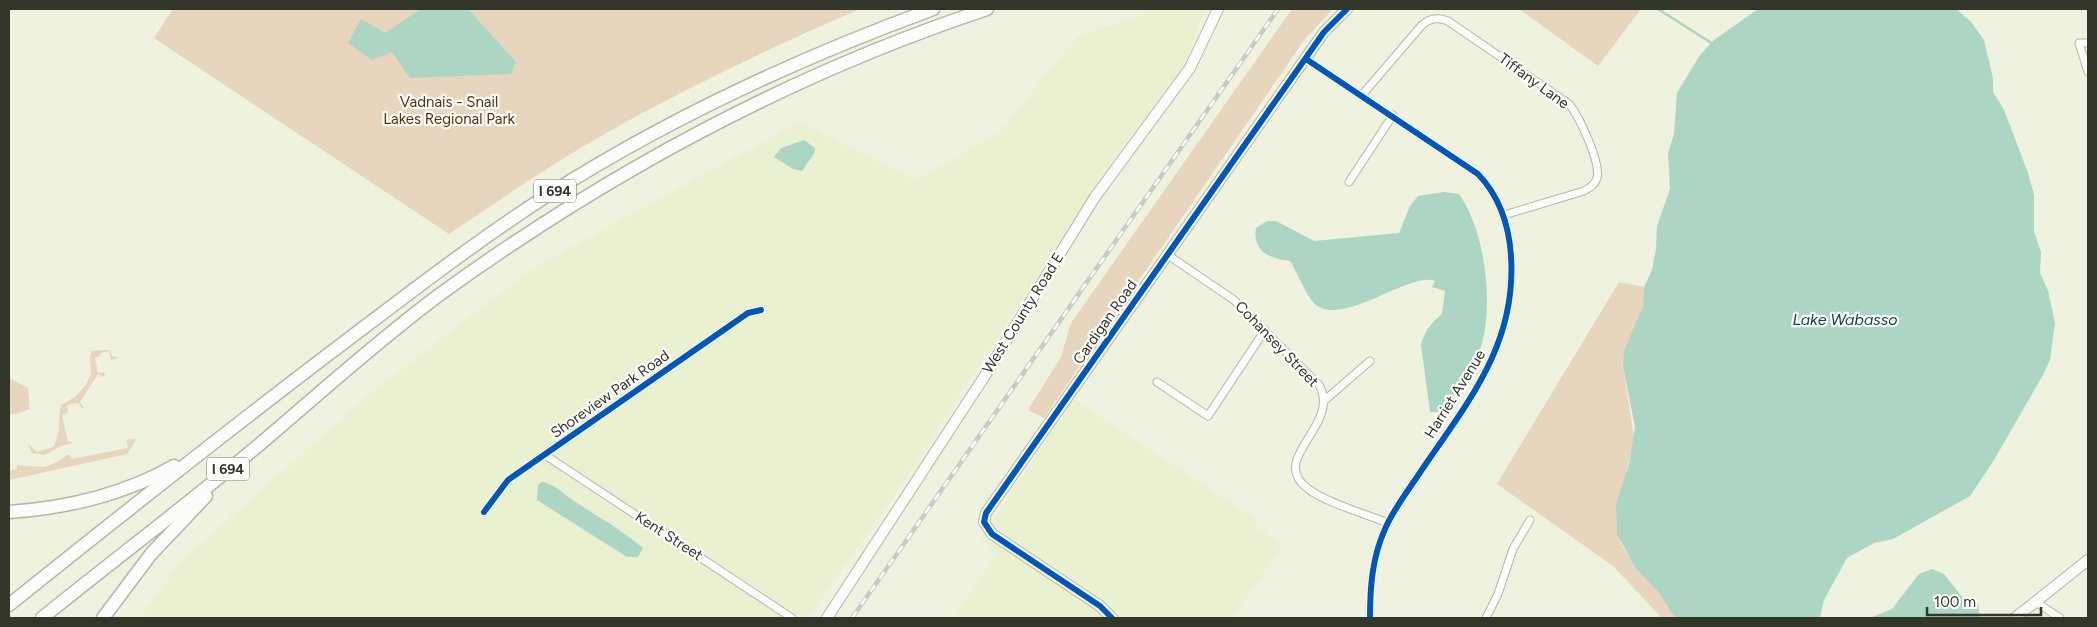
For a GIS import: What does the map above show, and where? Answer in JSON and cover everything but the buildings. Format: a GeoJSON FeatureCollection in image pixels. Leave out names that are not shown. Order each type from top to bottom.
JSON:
{"type":"FeatureCollection","features":[{"type":"Feature","properties":{"kind":"highway","name":"I 694"},"geometry":{"type":"LineString","coordinates":[[9,605],[216,439],[451,261],[549,195],[603,162],[702,108],[765,77],[828,49],[932,9]]}},
{"type":"Feature","properties":{"kind":"highway","name":"I 694"},"geometry":{"type":"LineString","coordinates":[[42,618],[251,451],[349,366],[438,296],[527,234],[601,188],[700,132],[809,79],[918,34],[987,9]]}},
{"type":"Feature","properties":{"kind":"highway"},"geometry":{"type":"LineString","coordinates":[[9,512],[48,509],[111,493],[168,469],[216,439]]}},
{"type":"Feature","properties":{"kind":"highway"},"geometry":{"type":"LineString","coordinates":[[104,618],[151,554],[251,451]]}},
{"type":"Feature","properties":{"kind":"street","name":"West County Road E"},"geometry":{"type":"LineString","coordinates":[[827,618],[988,371],[1094,197],[1190,68],[1218,9]]}},
{"type":"Feature","properties":{"kind":"street","name":"Cardigan Road"},"geometry":{"type":"LineString","coordinates":[[1112,618],[1100,606],[992,534],[984,522],[986,513],[1324,32],[1347,9]]}},
{"type":"Feature","properties":{"kind":"street","name":"Tiffany Lane"},"geometry":{"type":"LineString","coordinates":[[1362,95],[1422,25],[1439,18],[1448,21],[1569,104],[1582,123],[1597,166],[1597,178],[1584,191],[1504,216]]}},
{"type":"Feature","properties":{"kind":"street"},"geometry":{"type":"LineString","coordinates":[[2088,43],[2079,43],[2088,72]]}},
{"type":"Feature","properties":{"kind":"street","name":"Harriet Avenue"},"geometry":{"type":"LineString","coordinates":[[1306,59],[1478,174],[1494,193],[1504,216],[1510,251],[1512,276],[1509,308],[1498,347],[1480,382],[1388,523],[1374,562],[1370,618]]}},
{"type":"Feature","properties":{"kind":"street"},"geometry":{"type":"LineString","coordinates":[[1349,182],[1393,116]]}},
{"type":"Feature","properties":{"kind":"street","name":"Cohansey Street"},"geometry":{"type":"LineString","coordinates":[[1168,255],[1234,300],[1317,382],[1325,400],[1320,419],[1297,457],[1296,472],[1305,487],[1314,493],[1388,523]]}},
{"type":"Feature","properties":{"kind":"street","name":"Shoreview Park Road"},"geometry":{"type":"LineString","coordinates":[[484,512],[508,480],[748,313],[761,310]]}},
{"type":"Feature","properties":{"kind":"street"},"geometry":{"type":"LineString","coordinates":[[1157,382],[1208,416],[1266,330]]}},
{"type":"Feature","properties":{"kind":"street"},"geometry":{"type":"LineString","coordinates":[[1325,400],[1370,361]]}},
{"type":"Feature","properties":{"kind":"street","name":"Kent Street"},"geometry":{"type":"LineString","coordinates":[[545,455],[792,618]]}},
{"type":"Feature","properties":{"kind":"street"},"geometry":{"type":"LineString","coordinates":[[1486,618],[1498,594],[1513,549],[1530,520]]}},
{"type":"Feature","properties":{"kind":"street"},"geometry":{"type":"LineString","coordinates":[[2015,618],[2088,561]]}},
{"type":"Feature","properties":{"kind":"street"},"geometry":{"type":"LineString","coordinates":[[2036,602],[2060,618]]}},
{"type":"Feature","properties":{"kind":"shaded area"},"geometry":{"type":"Polygon","coordinates":[[[1158,9],[1205,9],[1184,65],[1115,156],[912,469],[808,618],[140,618],[181,561],[371,393],[535,267],[799,122],[916,180],[1000,132],[1078,36],[1158,9]]]}},
{"type":"Feature","properties":{"kind":"shaded area"},"geometry":{"type":"Polygon","coordinates":[[[1074,399],[1255,519],[1257,528],[1283,545],[1232,618],[954,618],[997,551],[980,539],[1074,399]]]}},
{"type":"Feature","properties":{"kind":"green space","name":"Vadnais - Snail Lakes Regional Park"},"geometry":{"type":"Polygon","coordinates":[[[173,9],[860,9],[732,67],[639,115],[567,156],[449,234],[154,38],[173,9]]]}},
{"type":"Feature","properties":{"kind":"green space"},"geometry":{"type":"Polygon","coordinates":[[[1292,9],[1333,9],[1305,39],[1044,418],[1028,410],[1061,357],[1071,323],[1292,9]]]}},
{"type":"Feature","properties":{"kind":"green space"},"geometry":{"type":"Polygon","coordinates":[[[1519,9],[1641,9],[1598,66],[1519,9]]]}},
{"type":"Feature","properties":{"kind":"green space"},"geometry":{"type":"Polygon","coordinates":[[[1619,282],[1644,287],[1643,306],[1623,367],[1634,437],[1616,521],[1618,534],[1627,554],[1662,596],[1677,618],[1662,618],[1613,566],[1497,484],[1619,282]]]}},
{"type":"Feature","properties":{"kind":"green space"},"geometry":{"type":"Polygon","coordinates":[[[110,350],[112,356],[119,358],[111,360],[109,351],[101,353],[100,356],[95,358],[98,373],[104,372],[105,375],[103,377],[98,374],[80,402],[84,408],[81,408],[79,403],[67,405],[68,412],[62,415],[68,442],[74,442],[59,447],[45,455],[32,453],[28,444],[37,452],[53,447],[58,432],[61,405],[75,397],[85,386],[91,374],[90,357],[92,351],[110,350]]]}},
{"type":"Feature","properties":{"kind":"green space"},"geometry":{"type":"Polygon","coordinates":[[[9,378],[28,388],[30,409],[16,414],[9,414],[9,378]]]}},
{"type":"Feature","properties":{"kind":"green space"},"geometry":{"type":"Polygon","coordinates":[[[135,439],[127,454],[9,480],[9,471],[17,469],[17,465],[44,467],[58,462],[67,455],[70,455],[71,459],[128,448],[127,440],[135,439]]]}},
{"type":"Feature","properties":{"kind":"water"},"geometry":{"type":"Polygon","coordinates":[[[421,9],[468,9],[516,62],[511,74],[410,78],[392,52],[372,60],[348,43],[361,19],[385,33],[421,9]]]}},
{"type":"Feature","properties":{"kind":"water","name":"Lake Wabasso"},"geometry":{"type":"Polygon","coordinates":[[[1758,9],[1956,9],[1971,22],[1984,40],[1993,78],[1993,92],[2004,110],[2028,173],[2034,195],[2034,232],[2041,252],[2040,273],[2048,291],[2055,323],[2050,360],[2043,375],[1994,460],[1970,496],[1893,539],[1874,543],[1847,558],[1824,600],[1820,618],[1677,618],[1661,595],[1635,567],[1617,534],[1616,504],[1629,464],[1635,427],[1623,367],[1624,351],[1643,306],[1644,287],[1652,270],[1656,249],[1657,226],[1670,189],[1668,153],[1674,134],[1677,93],[1700,55],[1714,40],[1758,9]]]}},
{"type":"Feature","properties":{"kind":"water"},"geometry":{"type":"Polygon","coordinates":[[[804,140],[815,148],[815,152],[802,171],[793,169],[774,157],[781,148],[804,140]]]}},
{"type":"Feature","properties":{"kind":"water"},"geometry":{"type":"Polygon","coordinates":[[[1444,192],[1459,194],[1476,229],[1485,271],[1486,315],[1484,335],[1472,368],[1442,412],[1430,412],[1421,345],[1428,328],[1442,314],[1445,291],[1432,287],[1435,281],[1423,280],[1356,305],[1339,310],[1325,309],[1310,298],[1290,261],[1269,256],[1260,248],[1255,236],[1256,228],[1267,221],[1276,221],[1314,241],[1399,233],[1410,206],[1418,196],[1444,192]]]}},
{"type":"Feature","properties":{"kind":"water"},"geometry":{"type":"Polygon","coordinates":[[[542,482],[555,487],[635,541],[643,548],[638,557],[627,557],[537,500],[538,485],[542,482]]]}},
{"type":"Feature","properties":{"kind":"water"},"geometry":{"type":"Polygon","coordinates":[[[1932,569],[1944,574],[1962,597],[1978,604],[1980,618],[1870,618],[1892,609],[1919,574],[1932,569]]]}},
{"type":"Feature","properties":{"kind":"waterway"},"geometry":{"type":"LineString","coordinates":[[1658,9],[1713,44]]}},
{"type":"Feature","properties":{"kind":"railway"},"geometry":{"type":"LineString","coordinates":[[852,618],[1278,9]]}},
{"type":"Feature","properties":{"kind":"cycle path"},"geometry":{"type":"LineString","coordinates":[[1112,618],[1100,606],[992,534],[984,522],[986,513],[1324,32],[1347,9]]}},
{"type":"Feature","properties":{"kind":"cycle path"},"geometry":{"type":"LineString","coordinates":[[1306,59],[1478,174],[1498,202],[1510,245],[1511,288],[1506,318],[1497,346],[1470,398],[1400,501],[1388,522],[1377,551],[1371,584],[1370,618]]}},
{"type":"Feature","properties":{"kind":"cycle path"},"geometry":{"type":"LineString","coordinates":[[484,512],[508,480],[748,313],[761,310]]}}]}
